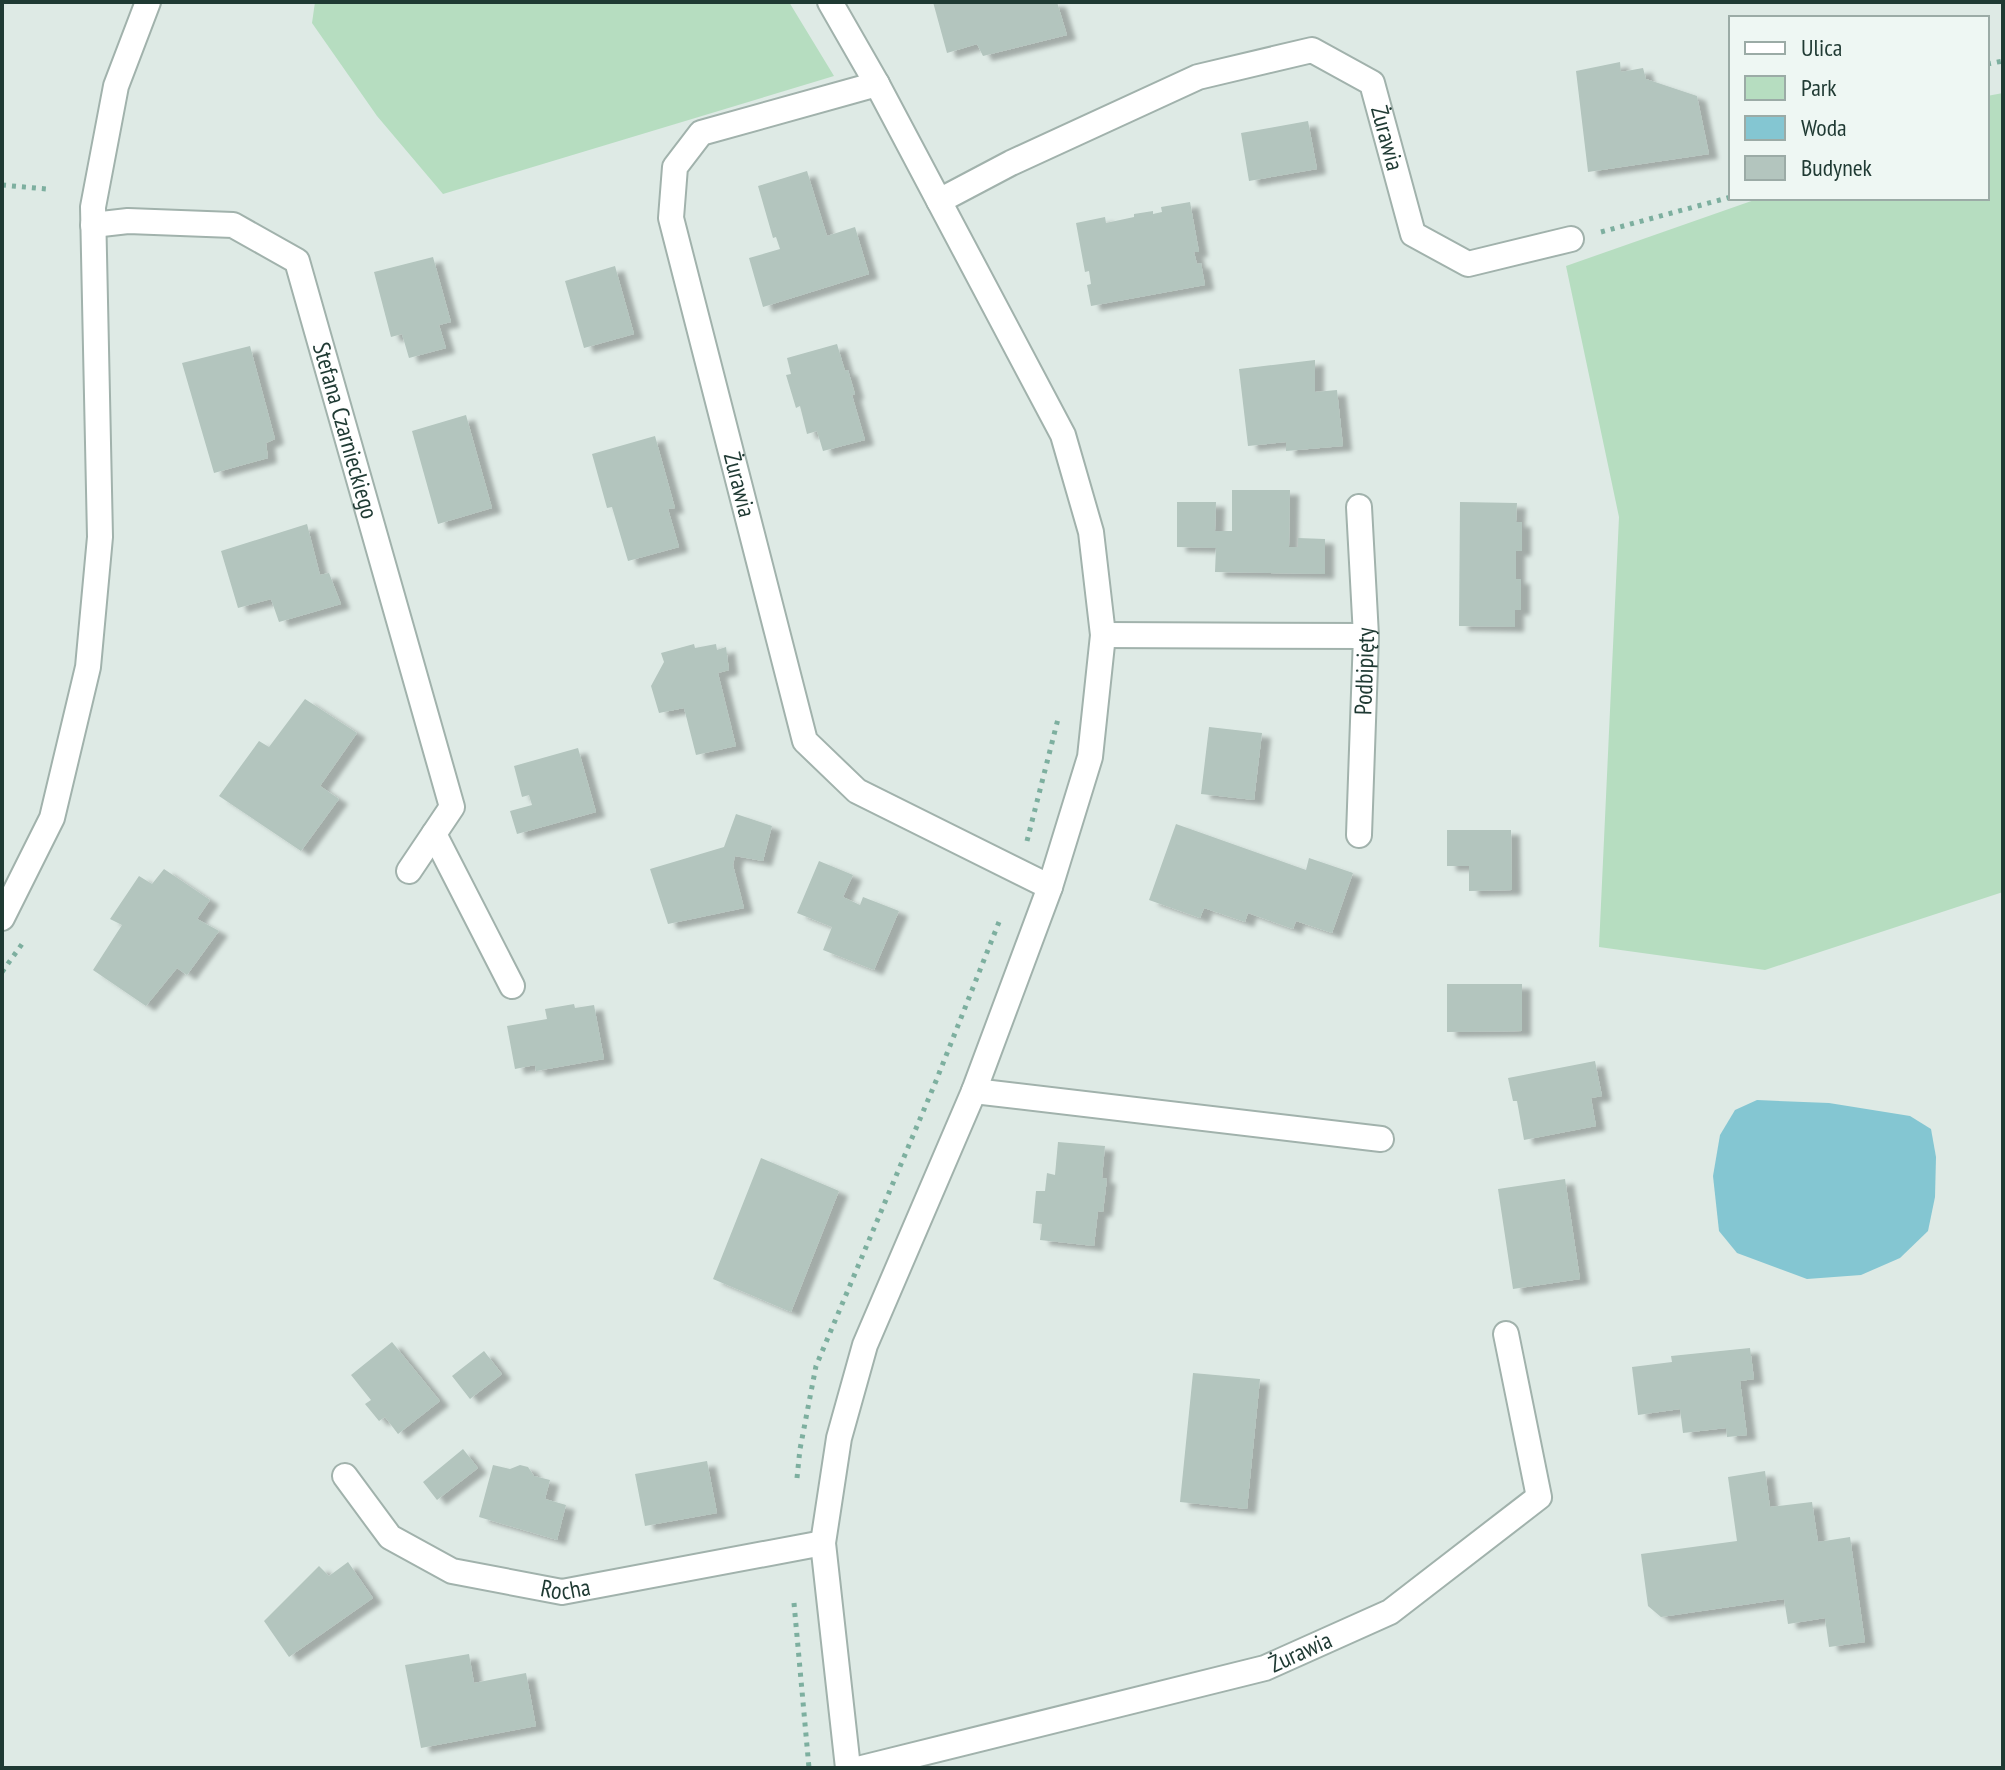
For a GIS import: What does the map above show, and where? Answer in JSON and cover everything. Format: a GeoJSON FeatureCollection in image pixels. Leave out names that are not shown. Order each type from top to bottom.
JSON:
{"type":"FeatureCollection","features":[{"type":"Feature","properties":{"kind":"street"},"geometry":{"type":"LineString","coordinates":[[2,918],[52,818],[88,667],[100,537],[93,225],[99,168],[116,86],[148,2]]}},
{"type":"Feature","properties":{"kind":"street"},"geometry":{"type":"LineString","coordinates":[[830,2],[877,84],[1063,435],[1091,532],[1103,635],[1090,757],[1050,887],[974,1091],[865,1345],[839,1438],[823,1543],[848,1768]]}},
{"type":"Feature","properties":{"kind":"street","name":"Żurawia"},"geometry":{"type":"LineString","coordinates":[[939,201],[1011,163],[1198,77],[1312,50],[1372,83],[1413,234],[1468,264],[1571,239]]}},
{"type":"Feature","properties":{"kind":"street","name":"Żurawia"},"geometry":{"type":"LineString","coordinates":[[877,84],[701,133],[675,167],[671,218],[805,741],[857,791],[1050,887]]}},
{"type":"Feature","properties":{"kind":"street","name":"Stefana Czarnieckiego"},"geometry":{"type":"LineString","coordinates":[[93,225],[128,221],[233,225],[297,261],[452,807],[434,834]]}},
{"type":"Feature","properties":{"kind":"street","name":"Podbipięty"},"geometry":{"type":"LineString","coordinates":[[1359,507],[1366,636],[1359,835]]}},
{"type":"Feature","properties":{"kind":"street"},"geometry":{"type":"LineString","coordinates":[[1103,635],[1366,636]]}},
{"type":"Feature","properties":{"kind":"street"},"geometry":{"type":"LineString","coordinates":[[409,871],[434,834],[512,986]]}},
{"type":"Feature","properties":{"kind":"street"},"geometry":{"type":"LineString","coordinates":[[974,1091],[1381,1139]]}},
{"type":"Feature","properties":{"kind":"street","name":"Żurawia"},"geometry":{"type":"LineString","coordinates":[[862,1768],[1265,1668],[1390,1612],[1539,1497],[1506,1334]]}},
{"type":"Feature","properties":{"kind":"street","name":"Rocha"},"geometry":{"type":"LineString","coordinates":[[345,1476],[390,1537],[452,1571],[562,1592],[823,1543]]}},
{"type":"Feature","properties":{"kind":"path"},"geometry":{"type":"LineString","coordinates":[[2,185],[47,189]]}},
{"type":"Feature","properties":{"kind":"path"},"geometry":{"type":"LineString","coordinates":[[1571,239],[1729,198]]}},
{"type":"Feature","properties":{"kind":"path"},"geometry":{"type":"LineString","coordinates":[[796,1492],[800,1449],[816,1366],[930,1095],[1019,871],[1060,711]]}},
{"type":"Feature","properties":{"kind":"path"},"geometry":{"type":"LineString","coordinates":[[790,1549],[809,1768]]}},
{"type":"Feature","properties":{"kind":"green space"},"geometry":{"type":"Polygon","coordinates":[[[315,2],[789,2],[834,76],[443,194],[377,116],[312,23],[315,2]]]}},
{"type":"Feature","properties":{"kind":"green space"},"geometry":{"type":"Polygon","coordinates":[[[2003,93],[2003,892],[1765,970],[1599,947],[1619,517],[1566,266],[1754,200],[1989,200],[1989,96],[2003,93]]]}},
{"type":"Feature","properties":{"kind":"water"},"geometry":{"type":"Polygon","coordinates":[[[1757,1100],[1829,1103],[1910,1116],[1931,1129],[1936,1157],[1935,1197],[1928,1231],[1900,1258],[1861,1275],[1807,1279],[1737,1253],[1719,1231],[1713,1176],[1720,1135],[1735,1110],[1757,1100]]]}},
{"type":"Feature","properties":{"kind":"building"},"geometry":{"type":"Polygon","coordinates":[[[933,2],[1057,2],[1067,35],[983,56],[977,44],[947,53],[933,2]]]}},
{"type":"Feature","properties":{"kind":"building"},"geometry":{"type":"Polygon","coordinates":[[[1620,62],[1621,72],[1643,68],[1646,79],[1697,96],[1709,154],[1588,172],[1576,71],[1620,62]]]}},
{"type":"Feature","properties":{"kind":"building"},"geometry":{"type":"Polygon","coordinates":[[[1308,121],[1317,169],[1249,181],[1241,133],[1308,121]]]}},
{"type":"Feature","properties":{"kind":"building"},"geometry":{"type":"Polygon","coordinates":[[[807,171],[827,236],[855,227],[869,274],[763,307],[749,258],[780,249],[776,237],[773,238],[758,186],[807,171]]]}},
{"type":"Feature","properties":{"kind":"building"},"geometry":{"type":"Polygon","coordinates":[[[1190,202],[1199,252],[1194,252],[1197,264],[1201,263],[1205,285],[1091,306],[1087,285],[1091,284],[1089,271],[1085,272],[1076,223],[1105,217],[1106,223],[1134,217],[1134,214],[1162,212],[1161,207],[1190,202]]]}},
{"type":"Feature","properties":{"kind":"building"},"geometry":{"type":"Polygon","coordinates":[[[433,257],[451,322],[439,325],[446,348],[409,358],[402,334],[391,337],[374,272],[433,257]]]}},
{"type":"Feature","properties":{"kind":"building"},"geometry":{"type":"Polygon","coordinates":[[[615,266],[634,334],[584,348],[565,281],[615,266]]]}},
{"type":"Feature","properties":{"kind":"building"},"geometry":{"type":"Polygon","coordinates":[[[837,344],[855,394],[852,395],[865,440],[823,451],[817,431],[807,434],[800,406],[796,408],[786,375],[791,374],[787,358],[837,344]]]}},
{"type":"Feature","properties":{"kind":"building"},"geometry":{"type":"Polygon","coordinates":[[[250,346],[275,439],[266,443],[268,458],[214,473],[182,363],[250,346]]]}},
{"type":"Feature","properties":{"kind":"building"},"geometry":{"type":"Polygon","coordinates":[[[1315,360],[1315,392],[1337,390],[1343,446],[1286,451],[1286,442],[1248,446],[1239,369],[1315,360]]]}},
{"type":"Feature","properties":{"kind":"building"},"geometry":{"type":"Polygon","coordinates":[[[466,415],[492,508],[438,524],[412,431],[466,415]]]}},
{"type":"Feature","properties":{"kind":"building"},"geometry":{"type":"Polygon","coordinates":[[[655,436],[675,508],[668,509],[679,547],[628,561],[612,507],[607,508],[592,454],[655,436]]]}},
{"type":"Feature","properties":{"kind":"building"},"geometry":{"type":"Polygon","coordinates":[[[1232,490],[1290,490],[1289,547],[1298,547],[1298,538],[1325,539],[1325,574],[1215,572],[1216,548],[1177,547],[1177,502],[1216,502],[1215,531],[1232,531],[1232,490]]]}},
{"type":"Feature","properties":{"kind":"building"},"geometry":{"type":"Polygon","coordinates":[[[1460,502],[1517,503],[1516,522],[1522,522],[1522,551],[1516,551],[1516,579],[1521,579],[1521,610],[1515,610],[1515,627],[1459,626],[1460,502]]]}},
{"type":"Feature","properties":{"kind":"building"},"geometry":{"type":"Polygon","coordinates":[[[307,524],[320,575],[329,573],[341,604],[279,622],[271,599],[238,608],[221,551],[307,524]]]}},
{"type":"Feature","properties":{"kind":"building"},"geometry":{"type":"Polygon","coordinates":[[[694,644],[695,648],[716,644],[717,650],[726,647],[729,670],[718,673],[736,746],[696,755],[684,708],[659,713],[651,686],[664,662],[661,653],[694,644]]]}},
{"type":"Feature","properties":{"kind":"building"},"geometry":{"type":"Polygon","coordinates":[[[305,699],[357,733],[320,786],[339,799],[301,851],[219,796],[259,741],[269,747],[305,699]]]}},
{"type":"Feature","properties":{"kind":"building"},"geometry":{"type":"Polygon","coordinates":[[[1209,727],[1262,733],[1254,800],[1201,794],[1209,727]]]}},
{"type":"Feature","properties":{"kind":"building"},"geometry":{"type":"Polygon","coordinates":[[[578,748],[596,812],[517,834],[510,811],[532,805],[529,795],[522,797],[514,766],[578,748]]]}},
{"type":"Feature","properties":{"kind":"building"},"geometry":{"type":"Polygon","coordinates":[[[736,814],[772,826],[763,861],[735,856],[733,865],[744,908],[668,924],[650,869],[724,847],[736,814]]]}},
{"type":"Feature","properties":{"kind":"building"},"geometry":{"type":"Polygon","coordinates":[[[1176,824],[1306,870],[1309,858],[1353,873],[1332,933],[1296,921],[1293,929],[1248,913],[1245,922],[1204,908],[1200,918],[1149,900],[1176,824]]]}},
{"type":"Feature","properties":{"kind":"building"},"geometry":{"type":"Polygon","coordinates":[[[1447,830],[1511,830],[1512,890],[1469,891],[1469,866],[1447,866],[1447,830]]]}},
{"type":"Feature","properties":{"kind":"building"},"geometry":{"type":"Polygon","coordinates":[[[819,861],[853,875],[843,897],[860,905],[863,897],[899,911],[874,970],[823,950],[832,927],[797,913],[819,861]]]}},
{"type":"Feature","properties":{"kind":"building"},"geometry":{"type":"Polygon","coordinates":[[[164,869],[210,900],[197,919],[219,931],[187,975],[177,968],[146,1006],[93,970],[122,925],[110,919],[139,876],[152,884],[164,869]]]}},
{"type":"Feature","properties":{"kind":"building"},"geometry":{"type":"Polygon","coordinates":[[[1447,984],[1522,984],[1522,1031],[1447,1032],[1447,984]]]}},
{"type":"Feature","properties":{"kind":"building"},"geometry":{"type":"Polygon","coordinates":[[[574,1004],[575,1008],[594,1005],[604,1059],[536,1071],[535,1065],[515,1069],[507,1026],[547,1019],[545,1009],[574,1004]]]}},
{"type":"Feature","properties":{"kind":"building"},"geometry":{"type":"Polygon","coordinates":[[[1595,1061],[1602,1096],[1591,1098],[1596,1126],[1524,1140],[1517,1101],[1513,1101],[1508,1078],[1595,1061]]]}},
{"type":"Feature","properties":{"kind":"building"},"geometry":{"type":"Polygon","coordinates":[[[1058,1142],[1105,1146],[1102,1178],[1107,1179],[1103,1212],[1098,1211],[1094,1246],[1040,1240],[1042,1224],[1033,1223],[1036,1191],[1045,1191],[1047,1173],[1055,1175],[1058,1142]]]}},
{"type":"Feature","properties":{"kind":"building"},"geometry":{"type":"Polygon","coordinates":[[[761,1158],[839,1191],[791,1312],[713,1279],[761,1158]]]}},
{"type":"Feature","properties":{"kind":"building"},"geometry":{"type":"Polygon","coordinates":[[[1565,1179],[1580,1279],[1513,1289],[1498,1189],[1565,1179]]]}},
{"type":"Feature","properties":{"kind":"building"},"geometry":{"type":"Polygon","coordinates":[[[392,1342],[440,1401],[398,1434],[385,1417],[379,1421],[365,1404],[371,1400],[351,1375],[392,1342]]]}},
{"type":"Feature","properties":{"kind":"building"},"geometry":{"type":"Polygon","coordinates":[[[1750,1348],[1754,1379],[1740,1381],[1747,1435],[1727,1437],[1726,1428],[1683,1433],[1680,1409],[1638,1415],[1632,1367],[1672,1362],[1671,1356],[1750,1348]]]}},
{"type":"Feature","properties":{"kind":"building"},"geometry":{"type":"Polygon","coordinates":[[[484,1351],[502,1374],[470,1399],[452,1376],[484,1351]]]}},
{"type":"Feature","properties":{"kind":"building"},"geometry":{"type":"Polygon","coordinates":[[[1193,1373],[1260,1379],[1247,1509],[1180,1502],[1193,1373]]]}},
{"type":"Feature","properties":{"kind":"building"},"geometry":{"type":"Polygon","coordinates":[[[463,1449],[478,1468],[437,1500],[423,1482],[463,1449]]]}},
{"type":"Feature","properties":{"kind":"building"},"geometry":{"type":"Polygon","coordinates":[[[707,1461],[717,1513],[645,1526],[635,1474],[707,1461]]]}},
{"type":"Feature","properties":{"kind":"building"},"geometry":{"type":"Polygon","coordinates":[[[493,1465],[510,1469],[520,1465],[528,1467],[534,1476],[550,1480],[545,1499],[566,1505],[557,1540],[479,1517],[493,1465]]]}},
{"type":"Feature","properties":{"kind":"building"},"geometry":{"type":"Polygon","coordinates":[[[1765,1471],[1770,1507],[1812,1502],[1818,1542],[1850,1537],[1865,1642],[1829,1647],[1825,1618],[1788,1624],[1784,1599],[1661,1617],[1648,1606],[1641,1554],[1737,1541],[1728,1477],[1765,1471]]]}},
{"type":"Feature","properties":{"kind":"building"},"geometry":{"type":"Polygon","coordinates":[[[348,1562],[373,1598],[289,1657],[264,1621],[319,1566],[329,1576],[348,1562]]]}},
{"type":"Feature","properties":{"kind":"building"},"geometry":{"type":"Polygon","coordinates":[[[469,1654],[474,1683],[526,1673],[536,1726],[421,1748],[405,1665],[469,1654]]]}}]}
